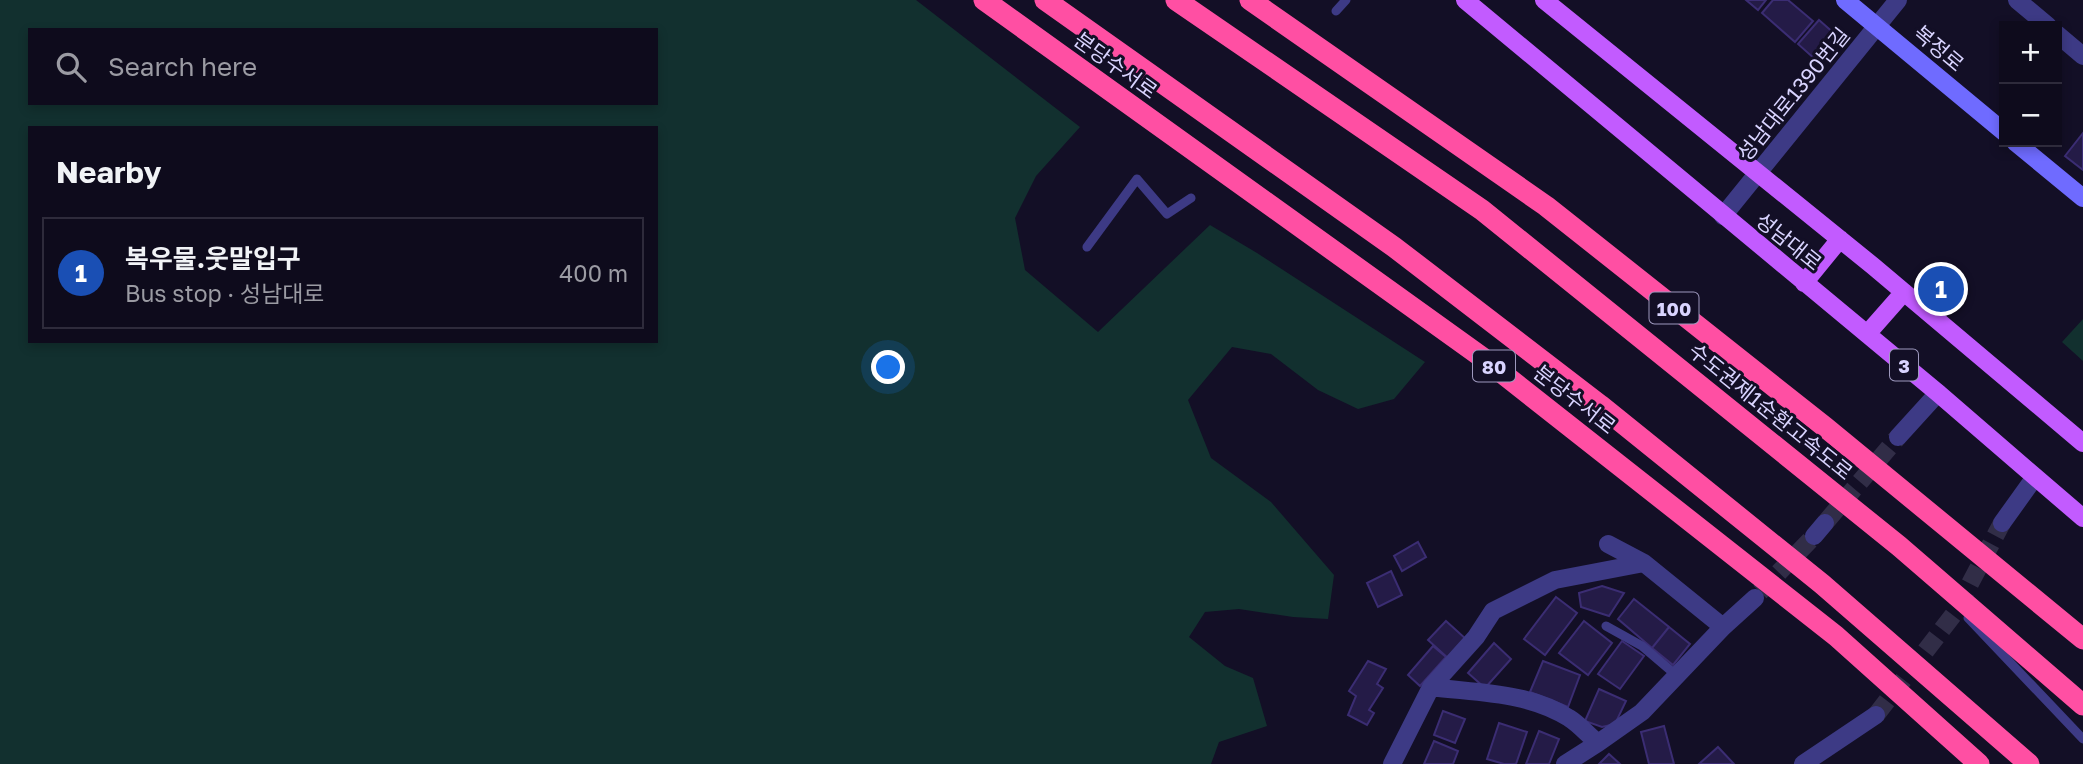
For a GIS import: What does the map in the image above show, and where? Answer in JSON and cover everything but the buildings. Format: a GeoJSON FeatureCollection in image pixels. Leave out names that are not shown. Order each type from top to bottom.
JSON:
{"type":"FeatureCollection","features":[{"type":"Feature","properties":{"kind":"highway","name":"분당수서로"},"geometry":{"type":"LineString","coordinates":[[984,0],[1483,358],[1836,636],[1979,764]]}},
{"type":"Feature","properties":{"kind":"highway","name":"분당수서로"},"geometry":{"type":"LineString","coordinates":[[1045,0],[1394,247],[1600,405],[1822,584],[2029,764]]}},
{"type":"Feature","properties":{"kind":"highway","name":"수도권제1순환고속도로"},"geometry":{"type":"LineString","coordinates":[[1177,0],[1482,211],[1899,546],[2083,705]]}},
{"type":"Feature","properties":{"kind":"highway","name":"수도권제1순환고속도로"},"geometry":{"type":"LineString","coordinates":[[1250,0],[1546,206],[1825,427],[2083,639]]}},
{"type":"Feature","properties":{"kind":"main road","name":"성남대로"},"geometry":{"type":"LineString","coordinates":[[1465,0],[1938,393],[2083,518]]}},
{"type":"Feature","properties":{"kind":"main road","name":"성남대로"},"geometry":{"type":"LineString","coordinates":[[1544,0],[1905,292],[2083,443]]}},
{"type":"Feature","properties":{"kind":"main road"},"geometry":{"type":"LineString","coordinates":[[1804,283],[1840,239]]}},
{"type":"Feature","properties":{"kind":"main road"},"geometry":{"type":"LineString","coordinates":[[1867,334],[1905,292]]}},
{"type":"Feature","properties":{"kind":"street","name":"복정로"},"geometry":{"type":"LineString","coordinates":[[1844,0],[1999,128]]}},
{"type":"Feature","properties":{"kind":"street","name":"성남대로1390번길"},"geometry":{"type":"LineString","coordinates":[[1723,216],[1898,0]]}},
{"type":"Feature","properties":{"kind":"street"},"geometry":{"type":"LineString","coordinates":[[2017,0],[2042,21]]}},
{"type":"Feature","properties":{"kind":"street"},"geometry":{"type":"LineString","coordinates":[[2062,38],[2083,57]]}},
{"type":"Feature","properties":{"kind":"street"},"geometry":{"type":"LineString","coordinates":[[2021,147],[2083,198]]}},
{"type":"Feature","properties":{"kind":"street"},"geometry":{"type":"LineString","coordinates":[[1898,437],[1938,393]]}},
{"type":"Feature","properties":{"kind":"street"},"geometry":{"type":"LineString","coordinates":[[2003,523],[2035,477]]}},
{"type":"Feature","properties":{"kind":"street"},"geometry":{"type":"LineString","coordinates":[[1608,544],[1644,563],[1723,626]]}},
{"type":"Feature","properties":{"kind":"street"},"geometry":{"type":"LineString","coordinates":[[1392,764],[1431,687],[1476,637],[1493,611],[1555,580],[1644,563]]}},
{"type":"Feature","properties":{"kind":"street"},"geometry":{"type":"LineString","coordinates":[[1565,764],[1642,712],[1723,626],[1755,597]]}},
{"type":"Feature","properties":{"kind":"street"},"geometry":{"type":"LineString","coordinates":[[1431,687],[1517,697],[1541,703],[1570,719],[1598,743]]}},
{"type":"Feature","properties":{"kind":"street"},"geometry":{"type":"LineString","coordinates":[[1803,764],[1876,715]]}},
{"type":"Feature","properties":{"kind":"lane"},"geometry":{"type":"LineString","coordinates":[[1336,12],[1346,0]]}},
{"type":"Feature","properties":{"kind":"lane"},"geometry":{"type":"LineString","coordinates":[[1087,247],[1137,179],[1167,214],[1191,198]]}},
{"type":"Feature","properties":{"kind":"lane"},"geometry":{"type":"LineString","coordinates":[[1899,546],[2083,739]]}},
{"type":"Feature","properties":{"kind":"lane"},"geometry":{"type":"LineString","coordinates":[[1606,626],[1642,646],[1676,675]]}},
{"type":"Feature","properties":{"kind":"green space"},"geometry":{"type":"Polygon","coordinates":[[[0,0],[916,0],[1080,127],[1036,176],[1015,218],[1025,270],[1098,332],[1210,225],[1425,362],[1394,399],[1358,409],[1318,390],[1271,354],[1232,347],[1188,400],[1211,458],[1271,502],[1334,575],[1328,619],[1239,609],[1205,612],[1189,637],[1225,666],[1253,678],[1267,726],[1219,742],[1211,764],[0,764],[0,0]]]}},
{"type":"Feature","properties":{"kind":"green space"},"geometry":{"type":"Polygon","coordinates":[[[2083,319],[2083,361],[2062,342],[2083,319]]]}},
{"type":"Feature","properties":{"kind":"tunnel"},"geometry":{"type":"LineString","coordinates":[[1825,523],[1898,437]]}},
{"type":"Feature","properties":{"kind":"tunnel"},"geometry":{"type":"LineString","coordinates":[[1876,715],[1954,614],[2002,523]]}},
{"type":"Feature","properties":{"kind":"tunnel"},"geometry":{"type":"LineString","coordinates":[[1760,592],[1814,536]]}},
{"type":"Feature","properties":{"kind":"place","name":"복우물.웃말입구"},"geometry":{"type":"Point","coordinates":[1941,289]}}]}
